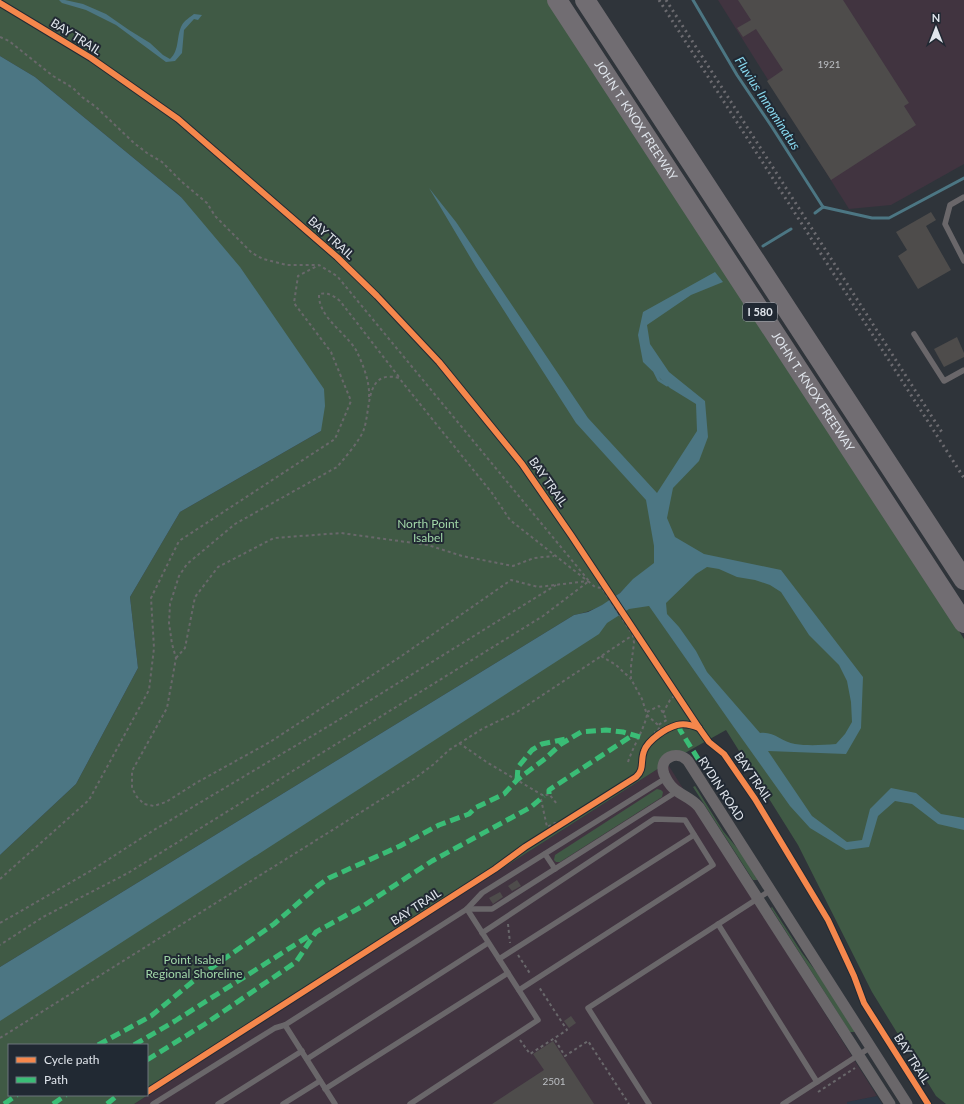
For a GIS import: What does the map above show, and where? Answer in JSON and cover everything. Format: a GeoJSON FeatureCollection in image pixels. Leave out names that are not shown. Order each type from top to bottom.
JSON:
{"type":"FeatureCollection","features":[{"type":"Feature","properties":{"kind":"highway","name":"JOHN T. KNOX FREEWAY"},"geometry":{"type":"LineString","coordinates":[[557,0],[964,623]]}},
{"type":"Feature","properties":{"kind":"highway","name":"JOHN T. KNOX FREEWAY"},"geometry":{"type":"LineString","coordinates":[[585,0],[964,580]]}},
{"type":"Feature","properties":{"kind":"street","name":"RYDIN ROAD"},"geometry":{"type":"LineString","coordinates":[[666,778],[663,768],[667,759],[676,755],[682,756],[686,759],[907,1104]]}},
{"type":"Feature","properties":{"kind":"street"},"geometry":{"type":"LineString","coordinates":[[666,778],[676,792],[696,803],[699,807],[890,1104]]}},
{"type":"Feature","properties":{"kind":"lane"},"geometry":{"type":"LineString","coordinates":[[964,197],[950,205],[945,224],[964,261]]}},
{"type":"Feature","properties":{"kind":"lane"},"geometry":{"type":"LineString","coordinates":[[914,334],[944,381],[964,370]]}},
{"type":"Feature","properties":{"kind":"lane"},"geometry":{"type":"LineString","coordinates":[[153,1104],[275,1028],[285,1025],[467,909],[482,893],[666,778]]}},
{"type":"Feature","properties":{"kind":"lane"},"geometry":{"type":"LineString","coordinates":[[467,909],[492,909],[676,792]]}},
{"type":"Feature","properties":{"kind":"lane"},"geometry":{"type":"LineString","coordinates":[[482,933],[654,819],[685,820],[713,865],[519,990]]}},
{"type":"Feature","properties":{"kind":"lane"},"geometry":{"type":"LineString","coordinates":[[499,959],[694,835]]}},
{"type":"Feature","properties":{"kind":"lane"},"geometry":{"type":"LineString","coordinates":[[545,854],[555,869]]}},
{"type":"Feature","properties":{"kind":"lane"},"geometry":{"type":"LineString","coordinates":[[649,1104],[588,1008],[771,890]]}},
{"type":"Feature","properties":{"kind":"lane"},"geometry":{"type":"LineString","coordinates":[[410,1104],[538,1020],[467,909]]}},
{"type":"Feature","properties":{"kind":"lane"},"geometry":{"type":"LineString","coordinates":[[718,924],[817,1082]]}},
{"type":"Feature","properties":{"kind":"lane"},"geometry":{"type":"LineString","coordinates":[[307,1060],[488,942]]}},
{"type":"Feature","properties":{"kind":"lane"},"geometry":{"type":"LineString","coordinates":[[325,1089],[508,973]]}},
{"type":"Feature","properties":{"kind":"lane"},"geometry":{"type":"LineString","coordinates":[[285,1025],[335,1104]]}},
{"type":"Feature","properties":{"kind":"lane"},"geometry":{"type":"LineString","coordinates":[[783,1104],[871,1047]]}},
{"type":"Feature","properties":{"kind":"lane"},"geometry":{"type":"LineString","coordinates":[[218,1104],[302,1051]]}},
{"type":"Feature","properties":{"kind":"lane"},"geometry":{"type":"LineString","coordinates":[[283,1104],[320,1081]]}},
{"type":"Feature","properties":{"kind":"path"},"geometry":{"type":"LineString","coordinates":[[0,37],[9,41],[53,76],[73,88],[82,97],[96,107],[134,143],[162,162],[182,182],[207,203],[216,216],[252,253],[263,259],[287,265],[319,265],[337,276],[589,581]]}},
{"type":"Feature","properties":{"kind":"path"},"geometry":{"type":"LineString","coordinates":[[0,880],[89,800],[149,690],[154,648],[151,598],[179,541],[335,439],[351,401],[331,352],[294,304],[298,276],[319,265]]}},
{"type":"Feature","properties":{"kind":"path"},"geometry":{"type":"LineString","coordinates":[[589,581],[538,587],[511,580],[400,657],[270,742],[196,783],[166,802],[154,806],[144,804],[137,797],[132,788],[132,771],[167,708],[176,658],[169,623],[170,604],[179,576],[187,564],[235,524],[337,467],[346,457],[364,431],[370,388],[355,350],[326,314],[319,302],[320,294],[324,293],[333,296],[340,301],[492,493],[510,520],[555,556],[589,581],[595,586],[602,588],[610,596]]}},
{"type":"Feature","properties":{"kind":"path"},"geometry":{"type":"LineString","coordinates":[[369,400],[380,378],[387,376],[400,378]]}},
{"type":"Feature","properties":{"kind":"path"},"geometry":{"type":"LineString","coordinates":[[176,658],[185,648],[195,597],[218,567],[274,538],[342,533],[428,545],[462,556],[512,566],[534,558],[555,556]]}},
{"type":"Feature","properties":{"kind":"path"},"geometry":{"type":"LineString","coordinates":[[0,945],[43,917],[128,873],[543,616],[589,581]]}},
{"type":"Feature","properties":{"kind":"path"},"geometry":{"type":"LineString","coordinates":[[604,583],[610,596],[641,640]]}},
{"type":"Feature","properties":{"kind":"path"},"geometry":{"type":"LineString","coordinates":[[0,923],[92,870],[154,830],[326,728],[557,585]]}},
{"type":"Feature","properties":{"kind":"path"},"geometry":{"type":"LineString","coordinates":[[625,618],[633,635],[634,643],[631,679]]}},
{"type":"Feature","properties":{"kind":"path"},"geometry":{"type":"LineString","coordinates":[[0,1038],[414,779],[459,743],[482,729],[517,712],[633,635]]}},
{"type":"Feature","properties":{"kind":"path"},"geometry":{"type":"LineString","coordinates":[[601,656],[616,665],[631,679],[642,699],[647,714],[658,725]]}},
{"type":"Feature","properties":{"kind":"path"},"geometry":{"type":"LineString","coordinates":[[663,712],[670,700],[678,696],[672,688]]}},
{"type":"Feature","properties":{"kind":"path"},"geometry":{"type":"LineString","coordinates":[[628,762],[631,752],[644,726],[647,714],[659,706],[667,720],[658,725]]}},
{"type":"Feature","properties":{"kind":"path"},"geometry":{"type":"LineString","coordinates":[[653,739],[655,732],[659,729],[658,725]]}},
{"type":"Feature","properties":{"kind":"path"},"geometry":{"type":"LineString","coordinates":[[653,739],[666,731]]}},
{"type":"Feature","properties":{"kind":"path"},"geometry":{"type":"LineString","coordinates":[[459,743],[488,763],[544,796],[549,794],[557,804]]}},
{"type":"Feature","properties":{"kind":"path"},"geometry":{"type":"LineString","coordinates":[[541,799],[547,827],[555,823],[559,825]]}},
{"type":"Feature","properties":{"kind":"path"},"geometry":{"type":"LineString","coordinates":[[548,832],[566,821]]}},
{"type":"Feature","properties":{"kind":"path"},"geometry":{"type":"LineString","coordinates":[[555,1040],[565,1056],[588,1041],[629,1104]]}},
{"type":"Feature","properties":{"kind":"path"},"geometry":{"type":"LineString","coordinates":[[816,1093],[856,1067]]}},
{"type":"Feature","properties":{"kind":"shaded area"},"geometry":{"type":"Polygon","coordinates":[[[59,0],[83,4],[106,14],[150,43],[163,55],[170,59],[177,47],[180,29],[183,24],[194,14],[202,15],[198,20],[194,19],[184,30],[182,53],[175,61],[166,62],[116,25],[86,10],[62,3],[59,0]]]}},
{"type":"Feature","properties":{"kind":"shaded area"},"geometry":{"type":"Polygon","coordinates":[[[718,0],[964,0],[964,164],[891,205],[849,209],[718,0]]]}},
{"type":"Feature","properties":{"kind":"shaded area"},"geometry":{"type":"Polygon","coordinates":[[[0,56],[35,77],[181,197],[240,267],[324,389],[325,406],[321,431],[180,512],[130,597],[138,668],[76,784],[0,855],[0,56]]]}},
{"type":"Feature","properties":{"kind":"shaded area"},"geometry":{"type":"Polygon","coordinates":[[[429,188],[456,222],[588,418],[657,493],[697,431],[696,404],[670,388],[643,362],[638,335],[643,312],[715,272],[723,282],[691,295],[647,325],[650,344],[669,372],[705,401],[708,437],[699,461],[673,488],[667,518],[675,537],[704,554],[781,570],[863,677],[861,728],[846,754],[768,751],[812,816],[847,842],[862,840],[870,809],[891,788],[916,793],[941,814],[964,818],[964,830],[938,824],[912,804],[895,801],[878,816],[869,847],[846,850],[810,828],[790,806],[649,606],[629,609],[607,623],[599,634],[0,1021],[0,967],[574,615],[588,612],[602,605],[620,593],[633,579],[654,563],[654,546],[646,500],[576,423],[476,267],[429,188]],[[707,567],[696,574],[666,603],[667,614],[679,627],[696,651],[707,672],[760,733],[774,735],[795,744],[836,744],[845,734],[852,722],[851,702],[847,681],[839,665],[809,635],[781,592],[770,585],[755,580],[737,577],[719,569],[707,567]]]}},
{"type":"Feature","properties":{"kind":"shaded area"},"geometry":{"type":"Polygon","coordinates":[[[667,763],[877,1096],[847,1102],[847,1104],[134,1104],[667,763]]]}},
{"type":"Feature","properties":{"kind":"shaded area"},"geometry":{"type":"Polygon","coordinates":[[[877,1096],[882,1104],[847,1104],[847,1102],[877,1096]]]}},
{"type":"Feature","properties":{"kind":"green space"},"geometry":{"type":"Polygon","coordinates":[[[0,0],[557,0],[732,269],[964,639],[964,1104],[946,1104],[936,1096],[872,992],[798,845],[726,730],[667,763],[148,1095],[148,1044],[8,1044],[8,1096],[147,1096],[134,1104],[0,1104],[0,991],[637,592],[625,588],[614,598],[601,606],[574,615],[0,967],[0,855],[76,784],[138,668],[130,597],[180,512],[321,431],[181,197],[35,77],[0,56],[0,0]]]}},
{"type":"Feature","properties":{"kind":"green space"},"geometry":{"type":"Polygon","coordinates":[[[695,786],[723,831],[742,854],[757,880],[753,880],[693,787],[695,786]]]}},
{"type":"Feature","properties":{"kind":"green space"},"geometry":{"type":"Polygon","coordinates":[[[657,789],[663,792],[662,797],[560,862],[556,862],[554,860],[555,855],[657,789]]]}},
{"type":"Feature","properties":{"kind":"green space"},"geometry":{"type":"Polygon","coordinates":[[[772,907],[802,953],[824,982],[855,1031],[854,1032],[850,1032],[771,908],[772,907]]]}},
{"type":"Feature","properties":{"kind":"pier"},"geometry":{"type":"Polygon","coordinates":[[[614,595],[626,613],[620,617],[608,598],[614,595]]]}},
{"type":"Feature","properties":{"kind":"building"},"geometry":{"type":"Polygon","coordinates":[[[738,0],[843,0],[909,103],[904,106],[916,125],[831,180],[767,81],[783,70],[756,29],[743,37],[737,28],[751,20],[738,0]]]}},
{"type":"Feature","properties":{"kind":"building"},"geometry":{"type":"Polygon","coordinates":[[[931,212],[936,220],[926,226],[951,270],[918,289],[898,256],[907,250],[896,232],[931,212]]]}},
{"type":"Feature","properties":{"kind":"building"},"geometry":{"type":"Polygon","coordinates":[[[957,337],[964,353],[964,357],[944,367],[934,349],[957,337]]]}},
{"type":"Feature","properties":{"kind":"building"},"geometry":{"type":"Polygon","coordinates":[[[517,880],[521,886],[512,891],[508,886],[517,880]]]}},
{"type":"Feature","properties":{"kind":"building"},"geometry":{"type":"Polygon","coordinates":[[[500,892],[503,897],[493,904],[489,898],[500,892]]]}},
{"type":"Feature","properties":{"kind":"building"},"geometry":{"type":"Polygon","coordinates":[[[571,1016],[576,1023],[569,1028],[564,1021],[571,1016]]]}},
{"type":"Feature","properties":{"kind":"building"},"geometry":{"type":"Polygon","coordinates":[[[553,1041],[594,1104],[492,1104],[544,1070],[533,1054],[553,1041]]]}},
{"type":"Feature","properties":{"kind":"waterway","name":"Fluvius Innominatus"},"geometry":{"type":"LineString","coordinates":[[693,0],[737,75],[823,207]]}},
{"type":"Feature","properties":{"kind":"waterway"},"geometry":{"type":"LineString","coordinates":[[823,207],[872,218],[889,218],[964,178]]}},
{"type":"Feature","properties":{"kind":"waterway","name":"Fluvius Innominatus"},"geometry":{"type":"LineString","coordinates":[[815,213],[823,207]]}},
{"type":"Feature","properties":{"kind":"waterway","name":"Fluvius Innominatus"},"geometry":{"type":"LineString","coordinates":[[763,246],[791,229]]}},
{"type":"Feature","properties":{"kind":"waterway","name":"Fluvius Innominatus"},"geometry":{"type":"LineString","coordinates":[[655,372],[659,380],[667,385]]}},
{"type":"Feature","properties":{"kind":"railway"},"geometry":{"type":"LineString","coordinates":[[659,0],[964,478]]}},
{"type":"Feature","properties":{"kind":"railway"},"geometry":{"type":"LineString","coordinates":[[666,0],[943,434]]}},
{"type":"Feature","properties":{"kind":"marked path"},"geometry":{"type":"LineString","coordinates":[[680,725],[680,730],[700,762]]}},
{"type":"Feature","properties":{"kind":"marked path"},"geometry":{"type":"LineString","coordinates":[[100,1044],[151,1016],[197,978],[274,924],[329,878],[400,846],[439,825],[469,814],[475,808],[504,794],[517,780],[546,758],[561,744],[581,732],[606,730],[623,732],[640,737]]}},
{"type":"Feature","properties":{"kind":"marked path"},"geometry":{"type":"LineString","coordinates":[[549,794],[549,790],[633,735]]}},
{"type":"Feature","properties":{"kind":"marked path"},"geometry":{"type":"LineString","coordinates":[[517,780],[518,767],[532,750],[542,744],[566,739]]}},
{"type":"Feature","properties":{"kind":"marked path"},"geometry":{"type":"LineString","coordinates":[[148,1059],[205,1024],[296,962],[316,932],[363,906],[432,861],[531,807],[544,796]]}},
{"type":"Feature","properties":{"kind":"marked path"},"geometry":{"type":"LineString","coordinates":[[136,1044],[175,1021],[312,934]]}},
{"type":"Feature","properties":{"kind":"marked path"},"geometry":{"type":"LineString","coordinates":[[4,1104],[16,1096]]}},
{"type":"Feature","properties":{"kind":"marked path"},"geometry":{"type":"LineString","coordinates":[[53,1104],[65,1096]]}},
{"type":"Feature","properties":{"kind":"marked path"},"geometry":{"type":"LineString","coordinates":[[107,1104],[117,1096]]}},
{"type":"Feature","properties":{"kind":"cycle path","name":"BAY TRAIL"},"geometry":{"type":"LineString","coordinates":[[0,3],[91,58],[178,119],[337,257],[377,296],[439,362],[522,464],[699,728],[709,742],[724,754],[755,799],[828,920],[854,976],[864,1003],[928,1104]]}},
{"type":"Feature","properties":{"kind":"cycle path","name":"BAY TRAIL"},"geometry":{"type":"LineString","coordinates":[[148,1091],[495,869],[525,847],[636,777],[639,774],[646,747],[653,739],[663,732],[680,724],[699,728]]}},
{"type":"Feature","properties":{"kind":"park label","name":"North Point Isabel"},"geometry":{"type":"Point","coordinates":[428,531]}},
{"type":"Feature","properties":{"kind":"park label","name":"Point Isabel Regional Shoreline"},"geometry":{"type":"Point","coordinates":[194,967]}}]}
